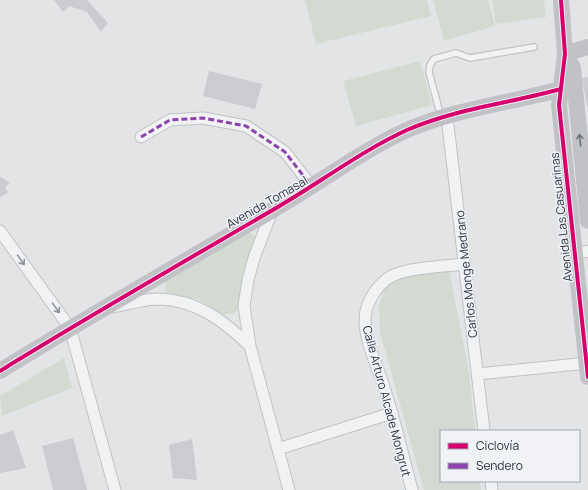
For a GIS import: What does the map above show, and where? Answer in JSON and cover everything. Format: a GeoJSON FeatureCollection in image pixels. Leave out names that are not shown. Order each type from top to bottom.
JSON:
{"type":"FeatureCollection","features":[{"type":"Feature","properties":{"kind":"street"},"geometry":{"type":"LineString","coordinates":[[561,0],[565,54],[573,68],[588,221]]}},
{"type":"Feature","properties":{"kind":"street"},"geometry":{"type":"LineString","coordinates":[[565,54],[588,47]]}},
{"type":"Feature","properties":{"kind":"street","name":"Avenida Las Casuarinas"},"geometry":{"type":"LineString","coordinates":[[565,54],[559,106],[581,253],[587,368]]}},
{"type":"Feature","properties":{"kind":"street","name":"Avenida Tomasal"},"geometry":{"type":"LineString","coordinates":[[0,371],[102,308],[312,187],[369,149],[409,130],[444,118],[560,89]]}},
{"type":"Feature","properties":{"kind":"street"},"geometry":{"type":"LineString","coordinates":[[142,137],[170,120],[203,118],[246,126],[285,152],[312,187]]}},
{"type":"Feature","properties":{"kind":"street","name":"Carlos Monge Medrano"},"geometry":{"type":"LineString","coordinates":[[444,118],[465,264],[476,374],[484,430]]}},
{"type":"Feature","properties":{"kind":"street"},"geometry":{"type":"LineString","coordinates":[[272,211],[261,237],[248,280],[244,306],[250,346],[289,490]]}},
{"type":"Feature","properties":{"kind":"street"},"geometry":{"type":"LineString","coordinates":[[0,231],[70,328],[115,490]]}},
{"type":"Feature","properties":{"kind":"street","name":"Calle Arturo Alcade Mongrut"},"geometry":{"type":"LineString","coordinates":[[412,490],[392,413],[367,336],[365,318],[369,303],[375,291],[383,282],[398,273],[465,264]]}},
{"type":"Feature","properties":{"kind":"street"},"geometry":{"type":"LineString","coordinates":[[102,308],[159,299],[190,305],[207,312],[227,324],[250,346]]}},
{"type":"Feature","properties":{"kind":"street"},"geometry":{"type":"LineString","coordinates":[[476,374],[587,368]]}},
{"type":"Feature","properties":{"kind":"street"},"geometry":{"type":"LineString","coordinates":[[278,449],[392,413]]}},
{"type":"Feature","properties":{"kind":"lane"},"geometry":{"type":"LineString","coordinates":[[444,118],[429,72],[430,65],[434,59],[456,53],[470,58],[534,47]]}},
{"type":"Feature","properties":{"kind":"shaded area"},"geometry":{"type":"Polygon","coordinates":[[[305,0],[427,0],[431,16],[316,44],[305,0]]]}},
{"type":"Feature","properties":{"kind":"shaded area"},"geometry":{"type":"Polygon","coordinates":[[[433,0],[488,0],[495,26],[444,41],[433,0]]]}},
{"type":"Feature","properties":{"kind":"shaded area"},"geometry":{"type":"Polygon","coordinates":[[[492,0],[544,0],[546,17],[496,24],[492,0]]]}},
{"type":"Feature","properties":{"kind":"shaded area"},"geometry":{"type":"Polygon","coordinates":[[[420,61],[432,105],[356,126],[343,81],[420,61]]]}},
{"type":"Feature","properties":{"kind":"shaded area"},"geometry":{"type":"Polygon","coordinates":[[[249,232],[256,237],[255,243],[241,305],[234,314],[222,314],[199,300],[165,292],[165,281],[249,232]]]}},
{"type":"Feature","properties":{"kind":"shaded area"},"geometry":{"type":"Polygon","coordinates":[[[449,270],[469,372],[475,430],[440,430],[440,482],[480,482],[481,490],[424,490],[380,332],[379,304],[386,287],[399,278],[449,270]]]}},
{"type":"Feature","properties":{"kind":"shaded area"},"geometry":{"type":"Polygon","coordinates":[[[64,358],[72,388],[2,416],[0,396],[64,358]]]}},
{"type":"Feature","properties":{"kind":"building"},"geometry":{"type":"Polygon","coordinates":[[[54,0],[87,0],[108,23],[101,32],[87,12],[69,6],[63,12],[54,0]]]}},
{"type":"Feature","properties":{"kind":"building"},"geometry":{"type":"Polygon","coordinates":[[[209,71],[262,84],[255,109],[203,96],[209,71]]]}},
{"type":"Feature","properties":{"kind":"building"},"geometry":{"type":"Polygon","coordinates":[[[588,77],[588,106],[587,106],[582,78],[588,77]]]}},
{"type":"Feature","properties":{"kind":"building"},"geometry":{"type":"Polygon","coordinates":[[[0,177],[10,183],[5,187],[8,193],[0,197],[0,177]]]}},
{"type":"Feature","properties":{"kind":"building"},"geometry":{"type":"Polygon","coordinates":[[[13,430],[26,468],[0,473],[0,435],[13,430]]]}},
{"type":"Feature","properties":{"kind":"building"},"geometry":{"type":"Polygon","coordinates":[[[73,438],[87,490],[53,490],[42,446],[73,438]]]}},
{"type":"Feature","properties":{"kind":"building"},"geometry":{"type":"Polygon","coordinates":[[[192,439],[197,480],[173,478],[169,445],[192,439]]]}},
{"type":"Feature","properties":{"kind":"marked path"},"geometry":{"type":"LineString","coordinates":[[141,137],[170,120],[203,118],[246,126],[285,152],[312,187]]}},
{"type":"Feature","properties":{"kind":"cycle path"},"geometry":{"type":"LineString","coordinates":[[561,0],[565,54],[559,105],[588,377]]}},
{"type":"Feature","properties":{"kind":"cycle path"},"geometry":{"type":"LineString","coordinates":[[0,371],[288,201],[355,158],[389,139],[425,123],[463,111],[561,89]]}}]}
